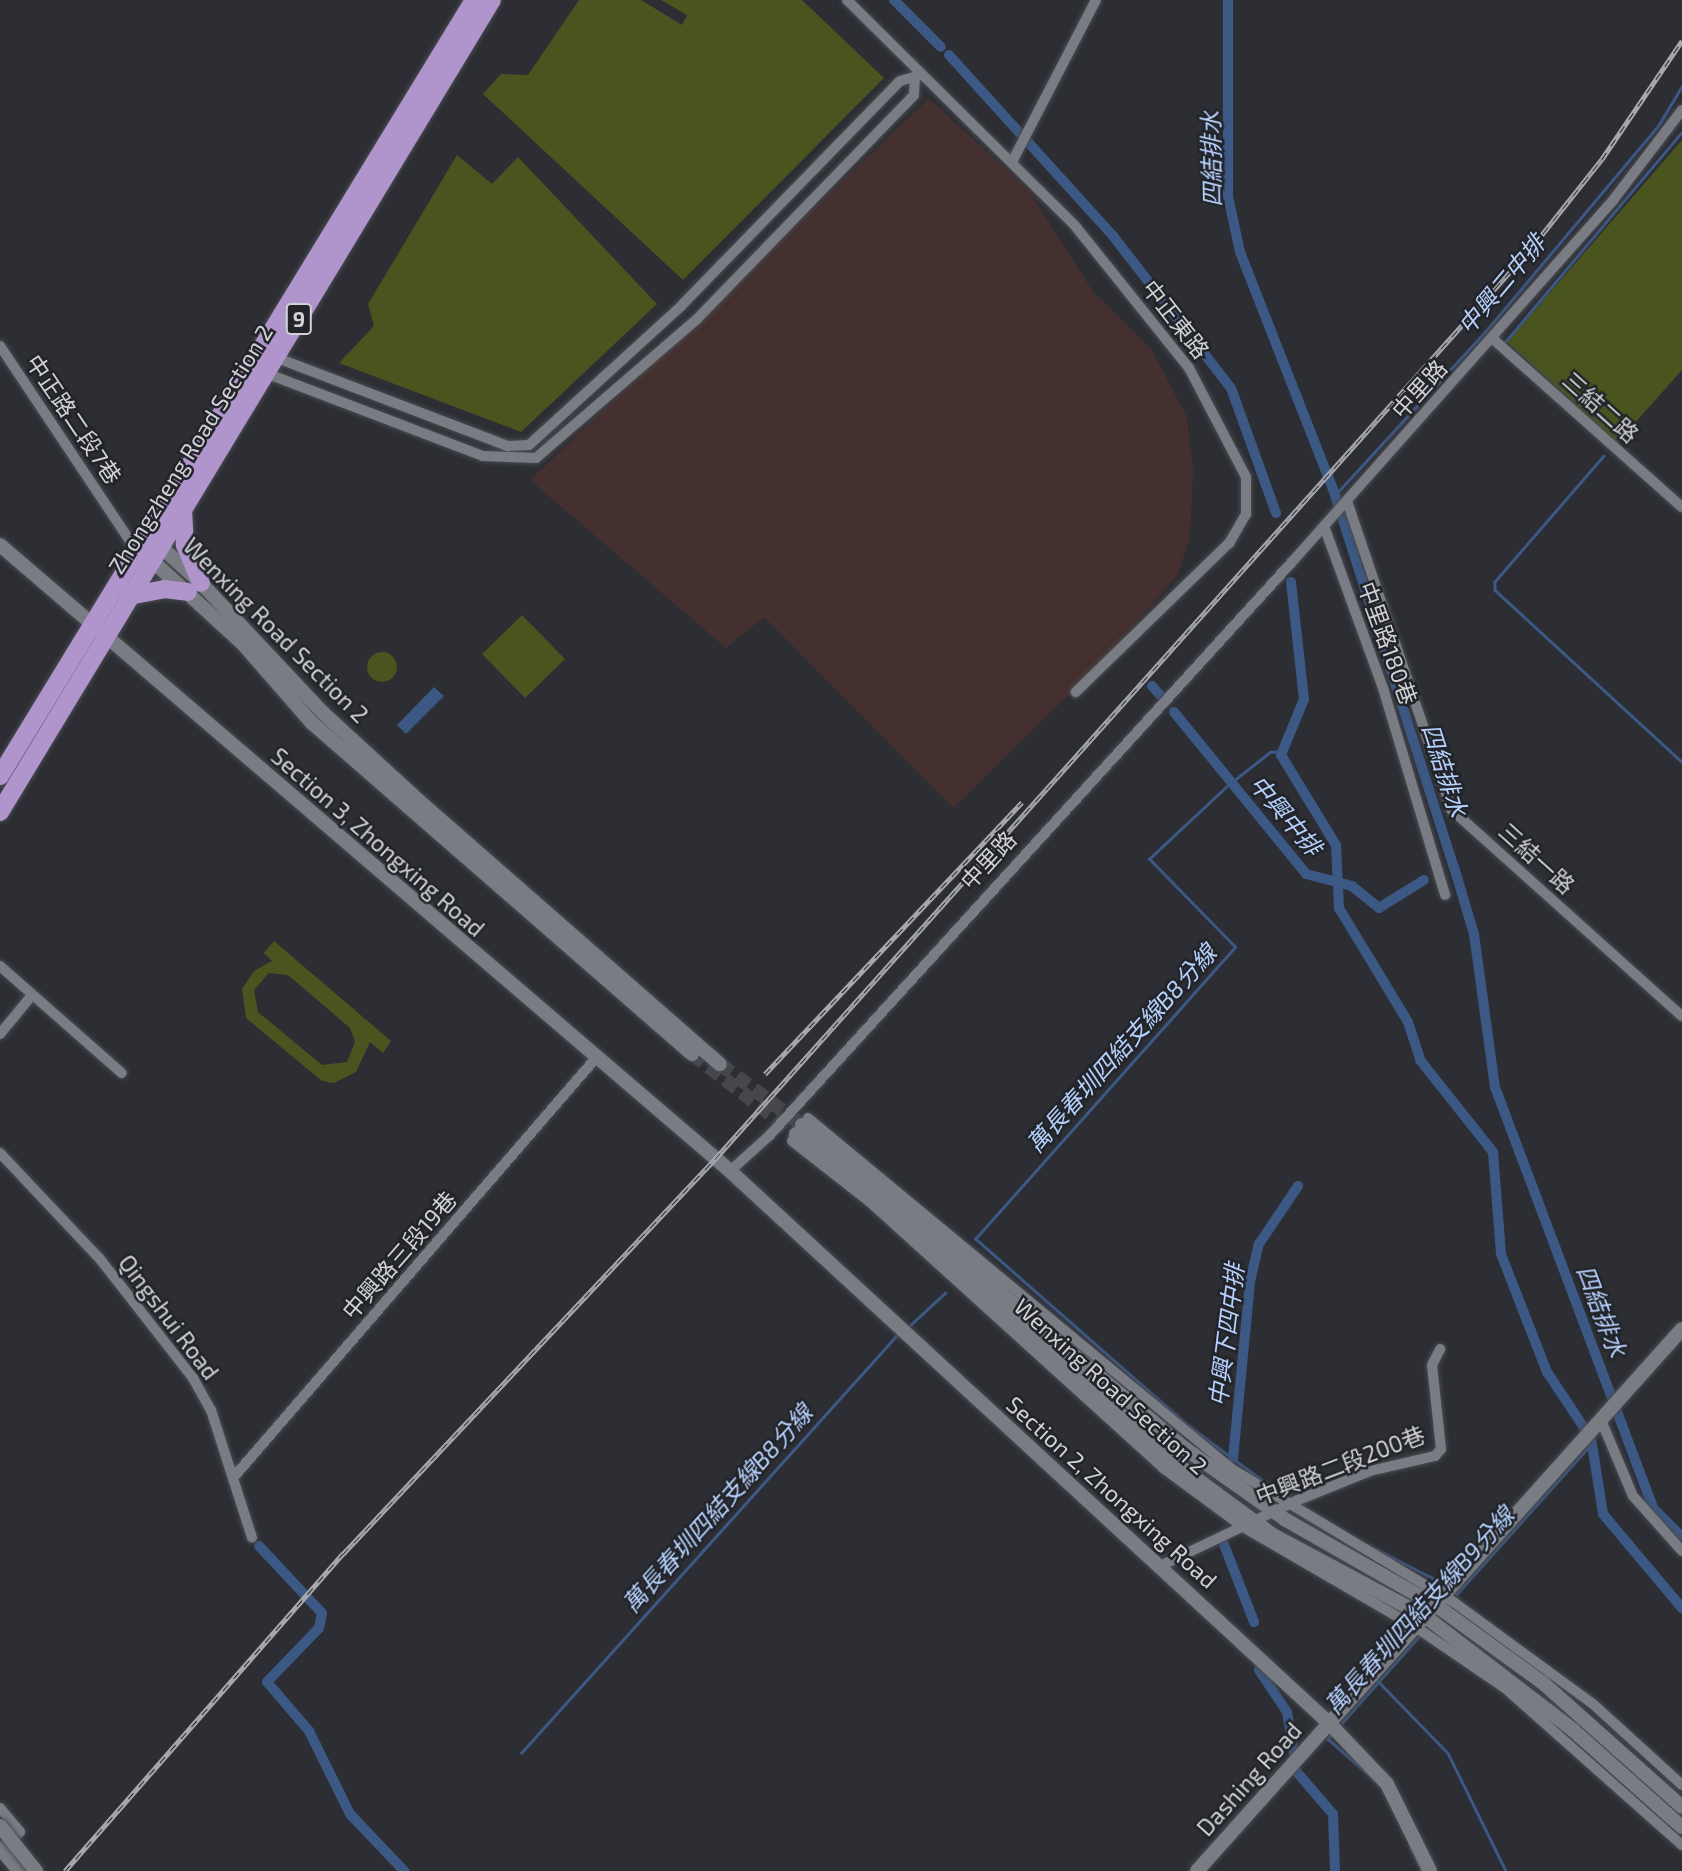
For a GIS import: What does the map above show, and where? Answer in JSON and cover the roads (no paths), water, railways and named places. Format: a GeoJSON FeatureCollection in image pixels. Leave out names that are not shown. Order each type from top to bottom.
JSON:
{"type":"FeatureCollection","features":[{"type":"Feature","properties":{"kind":"main road","name":"Zhongzheng Road Section 2"},"geometry":{"type":"LineString","coordinates":[[99,632],[136,550],[257,348],[474,0]]}},
{"type":"Feature","properties":{"kind":"main road","name":"Zhongzheng Road Section 2"},"geometry":{"type":"LineString","coordinates":[[99,632],[129,596],[157,553],[492,0]]}},
{"type":"Feature","properties":{"kind":"main road"},"geometry":{"type":"LineString","coordinates":[[129,596],[164,589],[194,588],[185,545],[183,509]]}},
{"type":"Feature","properties":{"kind":"main road","name":"9"},"geometry":{"type":"LineString","coordinates":[[0,776],[99,632]]}},
{"type":"Feature","properties":{"kind":"main road","name":"9"},"geometry":{"type":"LineString","coordinates":[[0,812],[99,632]]}},
{"type":"Feature","properties":{"kind":"street","name":"中正東路"},"geometry":{"type":"LineString","coordinates":[[847,0],[919,75],[1013,160],[1189,368],[1236,451],[1248,492],[1243,523],[1215,561],[1076,692]]}},
{"type":"Feature","properties":{"kind":"street"},"geometry":{"type":"LineString","coordinates":[[1013,160],[1026,141],[1096,0]]}},
{"type":"Feature","properties":{"kind":"street"},"geometry":{"type":"LineString","coordinates":[[257,348],[495,441],[529,445],[681,306],[900,81],[919,75]]}},
{"type":"Feature","properties":{"kind":"street"},"geometry":{"type":"LineString","coordinates":[[248,365],[265,374],[483,456],[536,458],[695,320],[914,95],[919,75]]}},
{"type":"Feature","properties":{"kind":"street","name":"中里路"},"geometry":{"type":"LineString","coordinates":[[730,1171],[770,1135],[1347,501],[1492,338],[1682,110]]}},
{"type":"Feature","properties":{"kind":"street","name":"三結二路"},"geometry":{"type":"LineString","coordinates":[[1492,338],[1682,507]]}},
{"type":"Feature","properties":{"kind":"street","name":"中正路二段7巷"},"geometry":{"type":"LineString","coordinates":[[0,346],[136,550]]}},
{"type":"Feature","properties":{"kind":"street","name":"三結一路"},"geometry":{"type":"LineString","coordinates":[[1347,501],[1451,809],[1682,1016]]}},
{"type":"Feature","properties":{"kind":"street","name":"中里路180巷"},"geometry":{"type":"LineString","coordinates":[[1324,526],[1383,688],[1445,895]]}},
{"type":"Feature","properties":{"kind":"street","name":"Section 3, Zhongxing Road"},"geometry":{"type":"LineString","coordinates":[[0,545],[596,1059],[730,1171]]}},
{"type":"Feature","properties":{"kind":"street","name":"Wenxing Road Section 2"},"geometry":{"type":"LineString","coordinates":[[136,550],[157,553],[331,721],[720,1064]]}},
{"type":"Feature","properties":{"kind":"street","name":"Wenxing Road Section 2"},"geometry":{"type":"LineString","coordinates":[[194,588],[312,723],[692,1054]]}},
{"type":"Feature","properties":{"kind":"street"},"geometry":{"type":"LineString","coordinates":[[0,966],[122,1073]]}},
{"type":"Feature","properties":{"kind":"street"},"geometry":{"type":"LineString","coordinates":[[0,1034],[32,995]]}},
{"type":"Feature","properties":{"kind":"street","name":"中興路三段19巷"},"geometry":{"type":"LineString","coordinates":[[233,1478],[596,1059]]}},
{"type":"Feature","properties":{"kind":"street","name":"Wenxing Road Section 2"},"geometry":{"type":"LineString","coordinates":[[1682,1785],[1593,1704],[1441,1601],[1280,1509],[1180,1445],[799,1129],[1142,1435],[1248,1524],[1422,1622],[1573,1730],[1682,1827]]}},
{"type":"Feature","properties":{"kind":"street","name":"Qingshui Road"},"geometry":{"type":"LineString","coordinates":[[0,1153],[100,1259],[193,1378],[233,1478],[252,1538]]}},
{"type":"Feature","properties":{"kind":"street","name":"Section 2, Zhongxing Road"},"geometry":{"type":"LineString","coordinates":[[730,1171],[1329,1723],[1387,1784],[1430,1871]]}},
{"type":"Feature","properties":{"kind":"street","name":"Dashing Road"},"geometry":{"type":"LineString","coordinates":[[1197,1871],[1682,1329]]}},
{"type":"Feature","properties":{"kind":"street","name":"中興路二段200巷"},"geometry":{"type":"LineString","coordinates":[[1160,1566],[1280,1509],[1370,1471],[1435,1455],[1441,1449],[1432,1365],[1440,1349]]}},
{"type":"Feature","properties":{"kind":"street"},"geometry":{"type":"LineString","coordinates":[[1596,1425],[1633,1496],[1682,1551]]}},
{"type":"Feature","properties":{"kind":"street","name":"Wenxing Road Section 2"},"geometry":{"type":"LineString","coordinates":[[1441,1601],[1544,1684],[1682,1807]]}},
{"type":"Feature","properties":{"kind":"street","name":"Wenxing Road Section 2"},"geometry":{"type":"LineString","coordinates":[[1422,1622],[1530,1707],[1682,1845]]}},
{"type":"Feature","properties":{"kind":"street"},"geometry":{"type":"LineString","coordinates":[[0,1808],[20,1832],[0,1847],[19,1871]]}},
{"type":"Feature","properties":{"kind":"street"},"geometry":{"type":"LineString","coordinates":[[0,1826],[36,1871]]}},
{"type":"Feature","properties":{"kind":"water"},"geometry":{"type":"Polygon","coordinates":[[[434,687],[444,696],[406,734],[397,725],[434,687]]]}},
{"type":"Feature","properties":{"kind":"waterway"},"geometry":{"type":"LineString","coordinates":[[894,0],[941,47]]}},
{"type":"Feature","properties":{"kind":"waterway","name":"四結排水"},"geometry":{"type":"LineString","coordinates":[[1228,0],[1228,196],[1240,252],[1335,495],[1454,867],[1474,934],[1495,1087],[1653,1508],[1682,1537]]}},
{"type":"Feature","properties":{"kind":"waterway"},"geometry":{"type":"LineString","coordinates":[[949,55],[1113,236],[1231,388],[1276,513]]}},
{"type":"Feature","properties":{"kind":"waterway","name":"中興二中排"},"geometry":{"type":"LineString","coordinates":[[1335,495],[1485,332],[1658,126],[1682,86]]}},
{"type":"Feature","properties":{"kind":"waterway"},"geometry":{"type":"LineString","coordinates":[[1505,342],[1682,132]]}},
{"type":"Feature","properties":{"kind":"waterway"},"geometry":{"type":"LineString","coordinates":[[1604,456],[1495,582],[1495,590],[1682,762]]}},
{"type":"Feature","properties":{"kind":"waterway"},"geometry":{"type":"LineString","coordinates":[[1291,582],[1304,699],[1281,755],[1336,845],[1339,908],[1408,1022],[1420,1060],[1493,1152],[1501,1254],[1547,1372],[1591,1438],[1603,1514],[1682,1608]]}},
{"type":"Feature","properties":{"kind":"waterway","name":"中興中排"},"geometry":{"type":"LineString","coordinates":[[1152,686],[1160,695]]}},
{"type":"Feature","properties":{"kind":"waterway","name":"中興中排"},"geometry":{"type":"LineString","coordinates":[[1174,712],[1306,874],[1352,886],[1379,908],[1424,880]]}},
{"type":"Feature","properties":{"kind":"waterway","name":"萬長春圳四結支線B8分線"},"geometry":{"type":"LineString","coordinates":[[1261,1480],[1187,1425],[975,1239],[1235,947],[1149,859],[1227,786],[1270,752],[1282,751]]}},
{"type":"Feature","properties":{"kind":"waterway","name":"中興下四中排"},"geometry":{"type":"LineString","coordinates":[[1233,1459],[1250,1282],[1259,1244],[1298,1186]]}},
{"type":"Feature","properties":{"kind":"waterway","name":"萬長春圳四結支線B8分線"},"geometry":{"type":"LineString","coordinates":[[906,1329],[945,1293]]}},
{"type":"Feature","properties":{"kind":"waterway","name":"萬長春圳四結支線B8分線"},"geometry":{"type":"LineString","coordinates":[[521,1753],[898,1334]]}},
{"type":"Feature","properties":{"kind":"waterway","name":"萬長春圳四結支線B9分線"},"geometry":{"type":"LineString","coordinates":[[1453,1598],[1591,1444]]}},
{"type":"Feature","properties":{"kind":"waterway","name":"中興下四中排"},"geometry":{"type":"LineString","coordinates":[[1223,1542],[1254,1622]]}},
{"type":"Feature","properties":{"kind":"waterway"},"geometry":{"type":"LineString","coordinates":[[1368,1545],[1446,1585]]}},
{"type":"Feature","properties":{"kind":"waterway"},"geometry":{"type":"LineString","coordinates":[[259,1546],[322,1613],[319,1628],[267,1682],[309,1731],[350,1814],[404,1871]]}},
{"type":"Feature","properties":{"kind":"waterway","name":"萬長春圳四結支線B9分線"},"geometry":{"type":"LineString","coordinates":[[1339,1726],[1421,1634]]}},
{"type":"Feature","properties":{"kind":"waterway","name":"中興下四中排"},"geometry":{"type":"LineString","coordinates":[[1259,1670],[1287,1712],[1294,1754]]}},
{"type":"Feature","properties":{"kind":"waterway"},"geometry":{"type":"LineString","coordinates":[[1378,1681],[1448,1753],[1506,1871]]}},
{"type":"Feature","properties":{"kind":"waterway","name":"萬長春圳四結支線B9分線"},"geometry":{"type":"LineString","coordinates":[[1333,1734],[1328,1739],[1375,1780]]}},
{"type":"Feature","properties":{"kind":"waterway","name":"中興下四中排"},"geometry":{"type":"LineString","coordinates":[[1295,1770],[1333,1814],[1335,1871]]}},
{"type":"Feature","properties":{"kind":"waterway","name":"萬長春圳四結支線B9分線"},"geometry":{"type":"LineString","coordinates":[[1411,1848],[1422,1871]]}},
{"type":"Feature","properties":{"kind":"tunnel"},"geometry":{"type":"LineString","coordinates":[[692,1054],[796,1134]]}},
{"type":"Feature","properties":{"kind":"tunnel"},"geometry":{"type":"LineString","coordinates":[[720,1064],[802,1125]]}},
{"type":"Feature","properties":{"kind":"railway"},"geometry":{"type":"LineString","coordinates":[[65,1871],[343,1554],[715,1159],[1533,246],[1602,159],[1682,41]]}},
{"type":"Feature","properties":{"kind":"railway"},"geometry":{"type":"LineString","coordinates":[[765,1074],[1022,802]]}}]}
